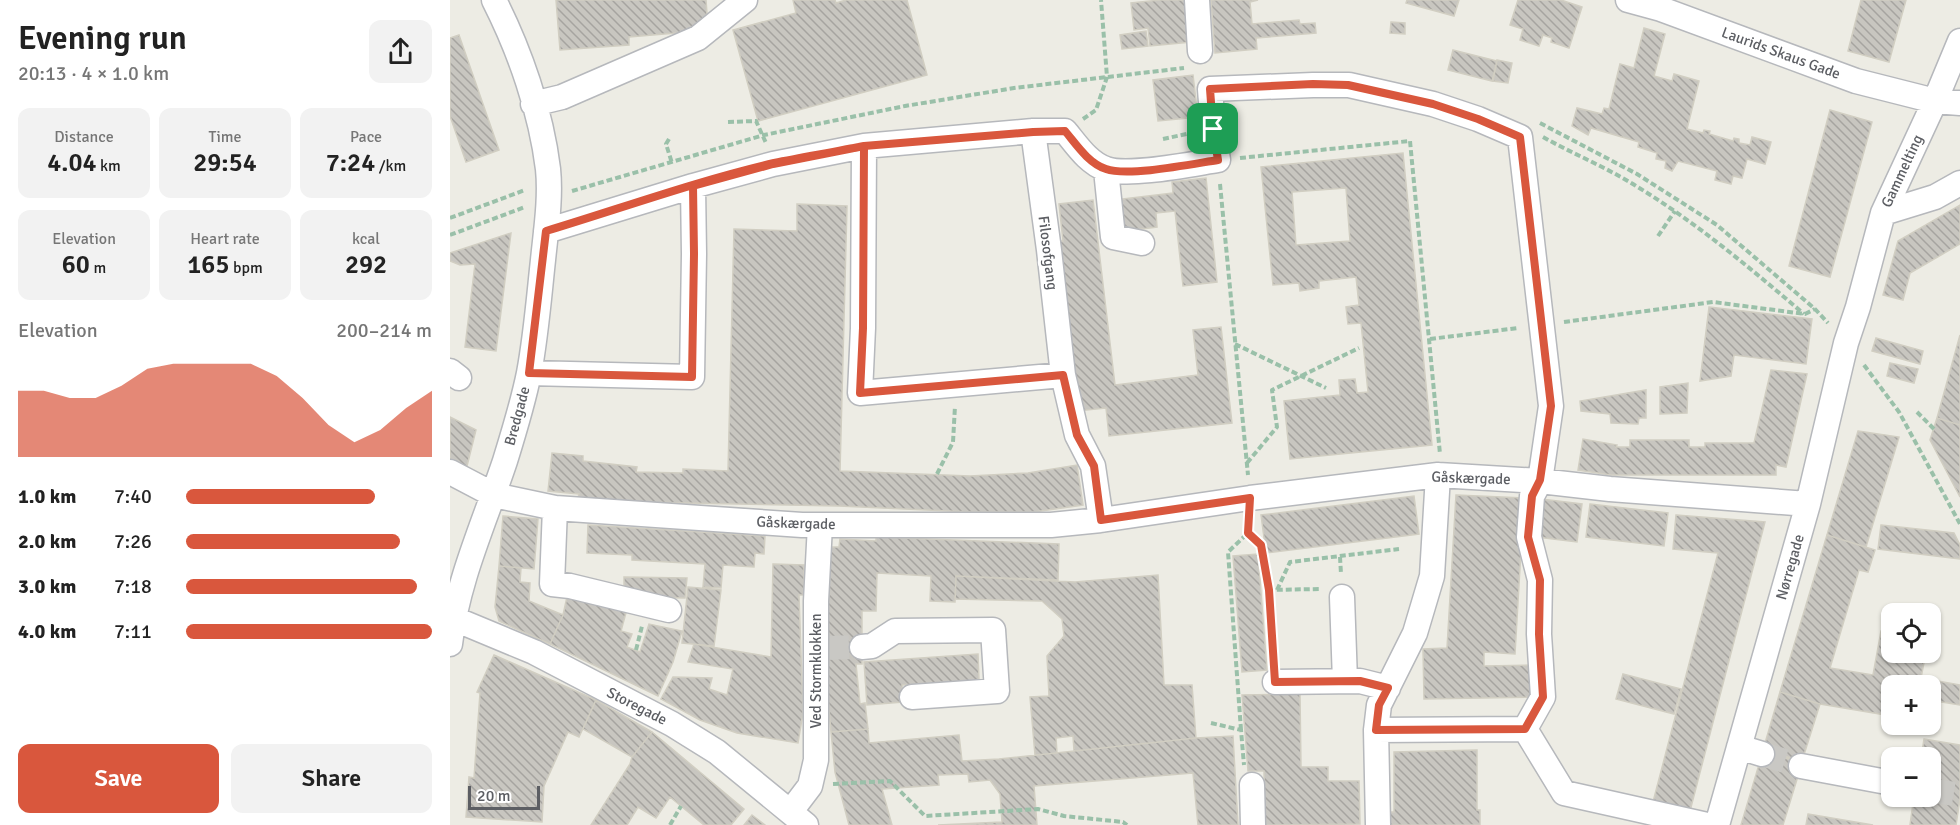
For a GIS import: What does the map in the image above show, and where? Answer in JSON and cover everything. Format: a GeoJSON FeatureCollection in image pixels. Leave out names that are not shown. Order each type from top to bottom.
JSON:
{"type":"FeatureCollection","features":[{"type":"Feature","properties":{"kind":"street","name":"Bredgade"},"geometry":{"type":"LineString","coordinates":[[450,644],[452,617],[494,495],[529,373],[546,231],[548,181],[545,154],[528,84],[509,30],[494,0]]}},
{"type":"Feature","properties":{"kind":"street"},"geometry":{"type":"LineString","coordinates":[[533,104],[562,97],[698,38],[745,0]]}},
{"type":"Feature","properties":{"kind":"street"},"geometry":{"type":"LineString","coordinates":[[1197,0],[1200,51]]}},
{"type":"Feature","properties":{"kind":"street","name":"Laurids Skaus Gade"},"geometry":{"type":"LineString","coordinates":[[1628,0],[1661,9],[1856,81],[1935,101],[1960,103]]}},
{"type":"Feature","properties":{"kind":"street","name":"Gammelting"},"geometry":{"type":"LineString","coordinates":[[1857,307],[1882,213],[1935,101],[1960,41]]}},
{"type":"Feature","properties":{"kind":"street"},"geometry":{"type":"LineString","coordinates":[[546,231],[773,164],[864,146],[1065,131],[1090,160],[1106,170],[1131,172],[1218,160],[1210,89],[1313,84],[1348,85],[1433,104],[1478,119],[1520,137],[1551,406],[1540,480],[1532,496],[1528,537],[1540,580],[1539,634],[1543,697],[1525,729]]}},
{"type":"Feature","properties":{"kind":"street","name":"Filosofgang"},"geometry":{"type":"LineString","coordinates":[[1033,132],[1063,375]]}},
{"type":"Feature","properties":{"kind":"street"},"geometry":{"type":"LineString","coordinates":[[864,146],[863,328],[860,393],[1063,375],[1077,435],[1094,466],[1101,520]]}},
{"type":"Feature","properties":{"kind":"street"},"geometry":{"type":"LineString","coordinates":[[1106,170],[1113,237],[1142,243]]}},
{"type":"Feature","properties":{"kind":"street"},"geometry":{"type":"LineString","coordinates":[[1882,213],[1935,197],[1960,183]]}},
{"type":"Feature","properties":{"kind":"street"},"geometry":{"type":"LineString","coordinates":[[529,373],[692,377],[693,186]]}},
{"type":"Feature","properties":{"kind":"street","name":"Nørregade"},"geometry":{"type":"LineString","coordinates":[[1717,825],[1750,751],[1846,343],[1857,307]]}},
{"type":"Feature","properties":{"kind":"street","name":"Gåskærgade"},"geometry":{"type":"LineString","coordinates":[[450,472],[494,495],[555,508],[820,525],[1051,525],[1438,475],[1540,480],[1610,489],[1808,504]]}},
{"type":"Feature","properties":{"kind":"street"},"geometry":{"type":"LineString","coordinates":[[1378,825],[1376,730],[1379,705],[1415,633],[1432,576],[1438,475]]}},
{"type":"Feature","properties":{"kind":"street"},"geometry":{"type":"LineString","coordinates":[[555,508],[552,584],[570,586],[669,610]]}},
{"type":"Feature","properties":{"kind":"street","name":"Ved Stormklokken"},"geometry":{"type":"LineString","coordinates":[[799,818],[816,760],[820,648],[816,601],[820,525]]}},
{"type":"Feature","properties":{"kind":"street"},"geometry":{"type":"LineString","coordinates":[[1337,593],[1345,681]]}},
{"type":"Feature","properties":{"kind":"street","name":"Storegade"},"geometry":{"type":"LineString","coordinates":[[452,617],[534,652],[672,724],[717,752],[799,818]]}},
{"type":"Feature","properties":{"kind":"street"},"geometry":{"type":"LineString","coordinates":[[862,647],[872,646],[895,631],[993,630],[997,692],[912,697]]}},
{"type":"Feature","properties":{"kind":"street"},"geometry":{"type":"LineString","coordinates":[[1275,682],[1360,681],[1388,688]]}},
{"type":"Feature","properties":{"kind":"street"},"geometry":{"type":"LineString","coordinates":[[1376,730],[1525,729]]}},
{"type":"Feature","properties":{"kind":"street"},"geometry":{"type":"LineString","coordinates":[[1525,729],[1564,793],[1707,825]]}},
{"type":"Feature","properties":{"kind":"street"},"geometry":{"type":"LineString","coordinates":[[1801,766],[1881,781]]}},
{"type":"Feature","properties":{"kind":"street"},"geometry":{"type":"LineString","coordinates":[[1252,784],[1253,825]]}},
{"type":"Feature","properties":{"kind":"path"},"geometry":{"type":"LineString","coordinates":[[1065,131],[1096,110],[1107,76],[1101,0]]}},
{"type":"Feature","properties":{"kind":"path"},"geometry":{"type":"LineString","coordinates":[[728,122],[756,121],[764,135]]}},
{"type":"Feature","properties":{"kind":"path"},"geometry":{"type":"LineString","coordinates":[[1544,137],[1596,162],[1674,211],[1719,243],[1804,314]]}},
{"type":"Feature","properties":{"kind":"path"},"geometry":{"type":"LineString","coordinates":[[669,139],[666,144],[672,163]]}},
{"type":"Feature","properties":{"kind":"path"},"geometry":{"type":"LineString","coordinates":[[1252,784],[1245,774],[1228,552],[1248,533],[1250,498],[1218,160],[1410,141],[1441,447],[1438,475]]}},
{"type":"Feature","properties":{"kind":"path"},"geometry":{"type":"LineString","coordinates":[[450,218],[548,181]]}},
{"type":"Feature","properties":{"kind":"path"},"geometry":{"type":"LineString","coordinates":[[1658,236],[1674,211]]}},
{"type":"Feature","properties":{"kind":"path"},"geometry":{"type":"LineString","coordinates":[[1430,339],[1713,302],[1804,314],[1815,309]]}},
{"type":"Feature","properties":{"kind":"path"},"geometry":{"type":"LineString","coordinates":[[1846,343],[1899,412],[1960,524]]}},
{"type":"Feature","properties":{"kind":"path"},"geometry":{"type":"LineString","coordinates":[[1235,344],[1326,388]]}},
{"type":"Feature","properties":{"kind":"path"},"geometry":{"type":"LineString","coordinates":[[1247,463],[1277,427],[1272,390],[1359,348]]}},
{"type":"Feature","properties":{"kind":"path"},"geometry":{"type":"LineString","coordinates":[[937,474],[952,442],[956,385]]}},
{"type":"Feature","properties":{"kind":"path"},"geometry":{"type":"LineString","coordinates":[[1917,412],[1934,429]]}},
{"type":"Feature","properties":{"kind":"path"},"geometry":{"type":"LineString","coordinates":[[1248,533],[1261,545],[1269,590],[1275,682]]}},
{"type":"Feature","properties":{"kind":"path"},"geometry":{"type":"LineString","coordinates":[[1277,590],[1290,562],[1399,549]]}},
{"type":"Feature","properties":{"kind":"path"},"geometry":{"type":"LineString","coordinates":[[1269,590],[1337,593]]}},
{"type":"Feature","properties":{"kind":"path"},"geometry":{"type":"LineString","coordinates":[[1211,723],[1241,730]]}},
{"type":"Feature","properties":{"kind":"path"},"geometry":{"type":"LineString","coordinates":[[810,786],[890,781],[925,816],[1038,809],[1064,816],[1123,822],[1127,825]]}},
{"type":"Feature","properties":{"kind":"path"},"geometry":{"type":"LineString","coordinates":[[670,825],[681,806]]}},
{"type":"Feature","properties":{"kind":"building"},"geometry":{"type":"Polygon","coordinates":[[[556,0],[706,0],[707,14],[688,32],[629,37],[629,45],[560,50],[556,0]]]}},
{"type":"Feature","properties":{"kind":"building"},"geometry":{"type":"Polygon","coordinates":[[[793,0],[835,0],[836,3],[846,0],[907,0],[927,75],[758,121],[733,30],[796,13],[793,0]]]}},
{"type":"Feature","properties":{"kind":"building"},"geometry":{"type":"Polygon","coordinates":[[[1186,0],[1191,42],[1150,46],[1148,28],[1134,30],[1131,3],[1186,0]]]}},
{"type":"Feature","properties":{"kind":"building"},"geometry":{"type":"Polygon","coordinates":[[[1211,0],[1258,0],[1250,2],[1252,24],[1299,20],[1300,24],[1315,23],[1316,33],[1256,38],[1257,49],[1215,53],[1211,0]]]}},
{"type":"Feature","properties":{"kind":"building"},"geometry":{"type":"Polygon","coordinates":[[[1407,0],[1459,0],[1454,16],[1406,3],[1407,0]]]}},
{"type":"Feature","properties":{"kind":"building"},"geometry":{"type":"Polygon","coordinates":[[[1518,0],[1561,0],[1582,7],[1569,48],[1551,42],[1552,38],[1543,35],[1539,46],[1520,40],[1523,29],[1510,25],[1518,0]]]}},
{"type":"Feature","properties":{"kind":"building"},"geometry":{"type":"Polygon","coordinates":[[[1861,0],[1906,0],[1889,62],[1848,51],[1861,0]]]}},
{"type":"Feature","properties":{"kind":"building"},"geometry":{"type":"Polygon","coordinates":[[[1391,22],[1405,23],[1405,34],[1390,33],[1391,22]]]}},
{"type":"Feature","properties":{"kind":"building"},"geometry":{"type":"Polygon","coordinates":[[[1644,28],[1665,34],[1654,76],[1672,81],[1674,74],[1699,81],[1687,129],[1703,133],[1704,130],[1710,131],[1709,134],[1733,141],[1734,138],[1739,139],[1739,143],[1750,145],[1752,137],[1771,142],[1765,164],[1747,159],[1742,178],[1733,176],[1731,184],[1715,180],[1717,171],[1678,161],[1672,171],[1665,168],[1666,161],[1656,159],[1657,153],[1638,147],[1639,142],[1591,128],[1588,135],[1572,126],[1577,108],[1602,114],[1604,108],[1609,109],[1620,64],[1634,68],[1644,28]]]}},
{"type":"Feature","properties":{"kind":"building"},"geometry":{"type":"Polygon","coordinates":[[[1146,31],[1148,46],[1122,49],[1120,35],[1146,31]]]}},
{"type":"Feature","properties":{"kind":"building"},"geometry":{"type":"Polygon","coordinates":[[[459,35],[499,150],[466,162],[450,116],[450,38],[459,35]]]}},
{"type":"Feature","properties":{"kind":"building"},"geometry":{"type":"Polygon","coordinates":[[[1453,50],[1497,61],[1492,81],[1448,70],[1453,50]]]}},
{"type":"Feature","properties":{"kind":"building"},"geometry":{"type":"Polygon","coordinates":[[[1497,60],[1512,63],[1508,83],[1493,81],[1497,60]]]}},
{"type":"Feature","properties":{"kind":"building"},"geometry":{"type":"Polygon","coordinates":[[[1193,75],[1198,117],[1158,121],[1153,80],[1193,75]]]}},
{"type":"Feature","properties":{"kind":"building"},"geometry":{"type":"Polygon","coordinates":[[[1830,110],[1872,122],[1830,277],[1789,266],[1830,110]]]}},
{"type":"Feature","properties":{"kind":"building"},"geometry":{"type":"Polygon","coordinates":[[[1403,153],[1432,445],[1290,459],[1284,401],[1340,395],[1339,380],[1355,379],[1357,393],[1368,392],[1361,323],[1348,324],[1346,307],[1359,305],[1356,277],[1319,281],[1319,288],[1300,291],[1299,283],[1273,285],[1261,167],[1403,153]],[[1346,188],[1292,192],[1296,245],[1350,241],[1346,188]]]}},
{"type":"Feature","properties":{"kind":"building"},"geometry":{"type":"Polygon","coordinates":[[[1206,178],[1217,282],[1183,286],[1175,211],[1156,213],[1157,227],[1118,232],[1115,200],[1173,193],[1172,182],[1206,178]]]}},
{"type":"Feature","properties":{"kind":"building"},"geometry":{"type":"Polygon","coordinates":[[[1093,200],[1115,385],[1198,375],[1193,330],[1221,327],[1232,423],[1109,436],[1106,408],[1077,411],[1058,241],[1063,241],[1059,204],[1093,200]]]}},
{"type":"Feature","properties":{"kind":"building"},"geometry":{"type":"Polygon","coordinates":[[[797,204],[847,206],[840,471],[970,476],[1028,473],[1077,465],[1083,505],[1034,512],[970,512],[839,506],[633,502],[578,497],[579,494],[548,491],[552,453],[583,456],[583,461],[637,467],[636,472],[683,473],[683,469],[728,471],[734,229],[797,231],[797,204]]]}},
{"type":"Feature","properties":{"kind":"building"},"geometry":{"type":"Polygon","coordinates":[[[1960,205],[1960,244],[1910,273],[1903,300],[1883,295],[1898,241],[1960,205]]]}},
{"type":"Feature","properties":{"kind":"building"},"geometry":{"type":"Polygon","coordinates":[[[511,233],[496,351],[465,347],[475,264],[460,265],[450,261],[450,253],[511,233]]]}},
{"type":"Feature","properties":{"kind":"building"},"geometry":{"type":"Polygon","coordinates":[[[1709,307],[1812,319],[1806,364],[1734,355],[1731,376],[1700,381],[1709,307]]]}},
{"type":"Feature","properties":{"kind":"building"},"geometry":{"type":"Polygon","coordinates":[[[1960,335],[1960,425],[1937,418],[1960,335]]]}},
{"type":"Feature","properties":{"kind":"building"},"geometry":{"type":"Polygon","coordinates":[[[1876,338],[1923,351],[1920,364],[1872,351],[1876,338]]]}},
{"type":"Feature","properties":{"kind":"building"},"geometry":{"type":"Polygon","coordinates":[[[1890,363],[1918,369],[1914,383],[1887,376],[1890,363]]]}},
{"type":"Feature","properties":{"kind":"building"},"geometry":{"type":"Polygon","coordinates":[[[1771,370],[1807,374],[1786,467],[1776,465],[1776,475],[1611,475],[1578,470],[1583,439],[1617,445],[1616,447],[1630,447],[1630,440],[1689,440],[1689,447],[1705,447],[1705,443],[1754,443],[1771,370]]]}},
{"type":"Feature","properties":{"kind":"building"},"geometry":{"type":"Polygon","coordinates":[[[1688,383],[1687,413],[1660,414],[1660,387],[1688,383]]]}},
{"type":"Feature","properties":{"kind":"building"},"geometry":{"type":"Polygon","coordinates":[[[1646,390],[1646,418],[1639,418],[1638,424],[1611,423],[1610,414],[1581,411],[1580,401],[1646,390]]]}},
{"type":"Feature","properties":{"kind":"building"},"geometry":{"type":"Polygon","coordinates":[[[450,417],[476,430],[466,470],[450,461],[450,417]]]}},
{"type":"Feature","properties":{"kind":"building"},"geometry":{"type":"Polygon","coordinates":[[[1937,418],[1960,425],[1960,497],[1930,440],[1937,418]]]}},
{"type":"Feature","properties":{"kind":"building"},"geometry":{"type":"Polygon","coordinates":[[[1858,431],[1899,437],[1866,547],[1827,535],[1858,431]]]}},
{"type":"Feature","properties":{"kind":"building"},"geometry":{"type":"Polygon","coordinates":[[[1456,495],[1524,498],[1515,654],[1484,652],[1484,666],[1533,665],[1533,697],[1424,699],[1423,649],[1447,648],[1456,495]]]}},
{"type":"Feature","properties":{"kind":"building"},"geometry":{"type":"Polygon","coordinates":[[[1414,496],[1419,534],[1266,553],[1261,515],[1414,496]]]}},
{"type":"Feature","properties":{"kind":"building"},"geometry":{"type":"Polygon","coordinates":[[[1541,499],[1582,504],[1577,542],[1537,537],[1541,499]]]}},
{"type":"Feature","properties":{"kind":"building"},"geometry":{"type":"Polygon","coordinates":[[[1590,504],[1668,513],[1664,546],[1586,537],[1590,504]]]}},
{"type":"Feature","properties":{"kind":"building"},"geometry":{"type":"Polygon","coordinates":[[[1676,515],[1765,522],[1690,811],[1653,802],[1718,553],[1673,549],[1676,515]]]}},
{"type":"Feature","properties":{"kind":"building"},"geometry":{"type":"Polygon","coordinates":[[[503,516],[538,519],[534,569],[499,566],[503,516]]]}},
{"type":"Feature","properties":{"kind":"building"},"geometry":{"type":"Polygon","coordinates":[[[588,525],[765,536],[764,554],[755,553],[754,567],[723,565],[721,588],[703,587],[705,564],[632,560],[632,555],[587,553],[588,525]]]}},
{"type":"Feature","properties":{"kind":"building"},"geometry":{"type":"Polygon","coordinates":[[[1881,525],[1954,533],[1960,545],[1960,559],[1878,549],[1881,525]]]}},
{"type":"Feature","properties":{"kind":"building"},"geometry":{"type":"Polygon","coordinates":[[[1827,535],[1875,550],[1868,572],[1859,570],[1830,668],[1873,675],[1881,631],[1881,663],[1924,663],[1922,675],[1881,675],[1881,714],[1820,704],[1780,692],[1827,535]]]}},
{"type":"Feature","properties":{"kind":"building"},"geometry":{"type":"Polygon","coordinates":[[[876,537],[1059,544],[1058,580],[956,576],[955,602],[930,601],[931,576],[877,573],[876,611],[862,611],[862,664],[856,664],[860,704],[865,703],[868,729],[831,732],[825,664],[825,597],[829,596],[831,547],[839,547],[840,539],[876,541],[876,537]]]}},
{"type":"Feature","properties":{"kind":"building"},"geometry":{"type":"Polygon","coordinates":[[[1258,554],[1267,670],[1242,672],[1233,556],[1258,554]]]}},
{"type":"Feature","properties":{"kind":"building"},"geometry":{"type":"Polygon","coordinates":[[[773,564],[804,565],[804,595],[799,595],[803,713],[798,743],[737,733],[700,720],[661,699],[673,677],[712,678],[709,689],[727,695],[733,669],[688,662],[694,644],[771,657],[773,564]]]}},
{"type":"Feature","properties":{"kind":"building"},"geometry":{"type":"Polygon","coordinates":[[[499,566],[521,568],[520,582],[530,583],[529,601],[563,615],[550,644],[499,621],[495,607],[499,566]]]}},
{"type":"Feature","properties":{"kind":"building"},"geometry":{"type":"Polygon","coordinates":[[[1158,575],[1164,685],[1192,685],[1196,738],[1074,751],[1073,736],[1056,738],[1057,753],[1035,755],[1030,697],[1049,696],[1047,656],[1064,636],[1062,619],[1042,601],[955,599],[956,576],[1075,582],[1158,575]]]}},
{"type":"Feature","properties":{"kind":"building"},"geometry":{"type":"Polygon","coordinates":[[[624,577],[687,578],[685,598],[635,597],[635,589],[624,589],[624,577]]]}},
{"type":"Feature","properties":{"kind":"building"},"geometry":{"type":"Polygon","coordinates":[[[688,587],[721,590],[714,646],[682,643],[688,587]]]}},
{"type":"Feature","properties":{"kind":"building"},"geometry":{"type":"Polygon","coordinates":[[[567,597],[627,609],[621,631],[632,634],[627,647],[640,652],[649,624],[682,631],[673,662],[658,696],[550,644],[563,615],[567,597]]]}},
{"type":"Feature","properties":{"kind":"building"},"geometry":{"type":"Polygon","coordinates":[[[978,654],[979,680],[902,685],[903,702],[867,705],[864,662],[978,654]]]}},
{"type":"Feature","properties":{"kind":"building"},"geometry":{"type":"Polygon","coordinates":[[[494,655],[596,700],[579,737],[568,732],[544,786],[542,822],[466,817],[469,777],[474,778],[480,693],[477,692],[494,655]]]}},
{"type":"Feature","properties":{"kind":"building"},"geometry":{"type":"Polygon","coordinates":[[[1623,674],[1681,689],[1674,714],[1616,699],[1623,674]]]}},
{"type":"Feature","properties":{"kind":"building"},"geometry":{"type":"Polygon","coordinates":[[[1941,682],[1960,685],[1960,705],[1941,702],[1941,682]]]}},
{"type":"Feature","properties":{"kind":"building"},"geometry":{"type":"Polygon","coordinates":[[[1780,692],[1820,704],[1802,761],[1763,750],[1780,692]]]}},
{"type":"Feature","properties":{"kind":"building"},"geometry":{"type":"Polygon","coordinates":[[[1300,694],[1301,767],[1328,767],[1328,781],[1359,781],[1360,824],[1265,825],[1264,771],[1248,771],[1242,695],[1300,694]]]}},
{"type":"Feature","properties":{"kind":"building"},"geometry":{"type":"Polygon","coordinates":[[[596,700],[652,732],[632,757],[583,729],[596,700]]]}},
{"type":"Feature","properties":{"kind":"building"},"geometry":{"type":"Polygon","coordinates":[[[868,729],[869,743],[959,735],[962,761],[1233,736],[1238,825],[1198,825],[1193,773],[1034,786],[1037,825],[938,825],[1002,822],[1000,794],[990,780],[969,782],[968,774],[938,775],[939,785],[882,789],[892,825],[849,825],[835,772],[831,732],[868,729]]]}},
{"type":"Feature","properties":{"kind":"building"},"geometry":{"type":"Polygon","coordinates":[[[652,732],[744,809],[731,825],[704,825],[670,797],[656,818],[638,807],[627,825],[591,825],[630,764],[632,757],[652,732]]]}},
{"type":"Feature","properties":{"kind":"building"},"geometry":{"type":"Polygon","coordinates":[[[1924,739],[1960,745],[1960,799],[1956,825],[1910,825],[1912,807],[1941,807],[1941,747],[1923,747],[1924,739]]]}},
{"type":"Feature","properties":{"kind":"building"},"geometry":{"type":"Polygon","coordinates":[[[1477,750],[1477,810],[1480,810],[1480,825],[1390,825],[1390,812],[1394,812],[1394,752],[1477,750]]]}},
{"type":"Feature","properties":{"kind":"building"},"geometry":{"type":"Polygon","coordinates":[[[1763,751],[1802,763],[1783,825],[1741,825],[1763,751]]]}},
{"type":"Feature","properties":{"kind":"building"},"geometry":{"type":"Polygon","coordinates":[[[1808,814],[1873,825],[1806,825],[1808,814]]]}},
{"type":"Feature","properties":{"kind":"building"},"geometry":{"type":"Polygon","coordinates":[[[752,815],[765,825],[744,825],[752,815]]]}},
{"type":"Feature","properties":{"kind":"tunnel"},"geometry":{"type":"LineString","coordinates":[[825,648],[862,647]]}},
{"type":"Feature","properties":{"kind":"tunnel"},"geometry":{"type":"LineString","coordinates":[[1762,754],[1801,766]]}},
{"type":"Feature","properties":{"kind":"tunnel"},"geometry":{"type":"LineString","coordinates":[[1941,792],[1960,795]]}},
{"type":"Feature","properties":{"kind":"route"},"geometry":{"type":"LineString","coordinates":[[1213,129],[1210,89],[1313,84],[1348,85],[1433,104],[1478,119],[1520,137],[1551,406],[1540,480],[1532,496],[1528,537],[1540,580],[1539,634],[1543,697],[1525,729],[1376,730],[1379,705],[1388,688],[1360,681],[1275,682],[1269,590],[1261,545],[1248,533],[1250,498],[1101,520],[1094,466],[1077,435],[1063,375],[860,393],[863,328],[864,146],[818,155],[773,164],[693,186],[546,231],[529,373],[692,377],[693,186],[773,164],[864,146],[1033,132],[1065,131],[1090,160],[1106,170],[1131,172],[1218,160],[1213,129]]}}]}
